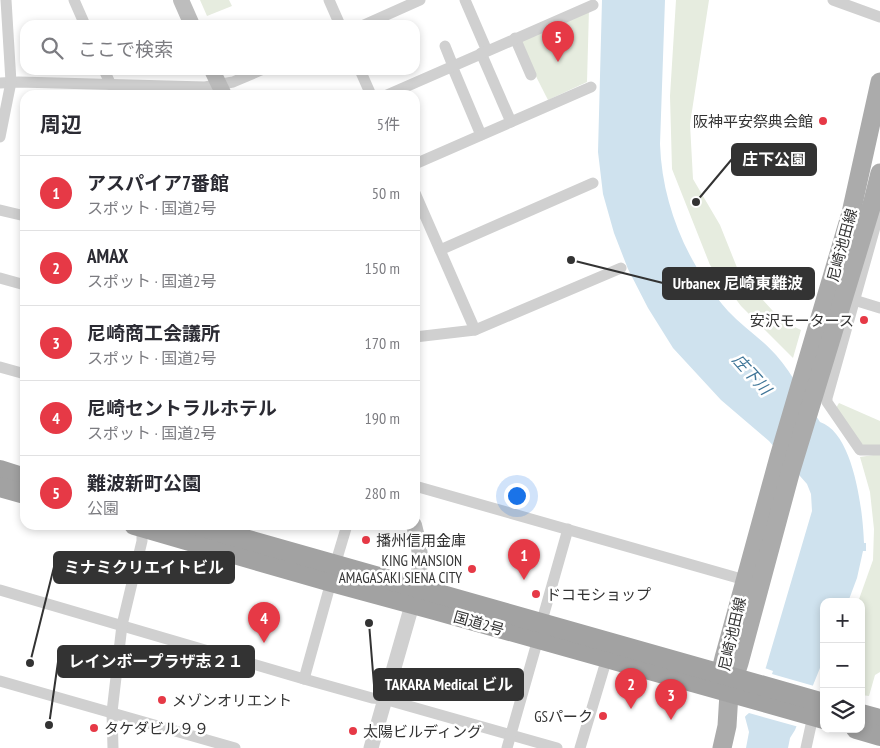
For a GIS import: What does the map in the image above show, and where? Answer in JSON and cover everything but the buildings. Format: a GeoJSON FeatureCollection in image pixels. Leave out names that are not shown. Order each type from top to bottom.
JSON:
{"type":"FeatureCollection","features":[{"type":"Feature","properties":{"kind":"highway"},"geometry":{"type":"LineString","coordinates":[[0,470],[20,476]]}},
{"type":"Feature","properties":{"kind":"highway"},"geometry":{"type":"LineString","coordinates":[[0,487],[20,493]]}},
{"type":"Feature","properties":{"kind":"highway","name":"国道2号"},"geometry":{"type":"LineString","coordinates":[[156,530],[333,574],[736,685],[815,710]]}},
{"type":"Feature","properties":{"kind":"highway","name":"国道2号"},"geometry":{"type":"LineString","coordinates":[[209,530],[333,574]]}},
{"type":"Feature","properties":{"kind":"highway","name":"国道2号"},"geometry":{"type":"LineString","coordinates":[[539,631],[607,658],[736,685]]}},
{"type":"Feature","properties":{"kind":"highway"},"geometry":{"type":"LineString","coordinates":[[865,715],[880,719]]}},
{"type":"Feature","properties":{"kind":"highway"},"geometry":{"type":"LineString","coordinates":[[865,732],[880,736]]}},
{"type":"Feature","properties":{"kind":"main road"},"geometry":{"type":"LineString","coordinates":[[181,0],[190,20]]}},
{"type":"Feature","properties":{"kind":"main road","name":"尼崎池田線"},"geometry":{"type":"LineString","coordinates":[[808,387],[851,213],[880,82]]}},
{"type":"Feature","properties":{"kind":"main road","name":"尼崎池田線"},"geometry":{"type":"LineString","coordinates":[[736,685],[745,580],[785,464],[808,387],[873,201],[880,173]]}},
{"type":"Feature","properties":{"kind":"main road","name":"尼崎池田線"},"geometry":{"type":"LineString","coordinates":[[736,685],[785,464]]}},
{"type":"Feature","properties":{"kind":"main road"},"geometry":{"type":"LineString","coordinates":[[414,597],[421,562],[420,547],[415,530]]}},
{"type":"Feature","properties":{"kind":"main road"},"geometry":{"type":"LineString","coordinates":[[722,748],[736,685]]}},
{"type":"Feature","properties":{"kind":"street"},"geometry":{"type":"LineString","coordinates":[[74,0],[83,20]]}},
{"type":"Feature","properties":{"kind":"street"},"geometry":{"type":"LineString","coordinates":[[329,0],[338,20]]}},
{"type":"Feature","properties":{"kind":"street"},"geometry":{"type":"LineString","coordinates":[[375,20],[420,0]]}},
{"type":"Feature","properties":{"kind":"street"},"geometry":{"type":"LineString","coordinates":[[465,0],[511,122]]}},
{"type":"Feature","properties":{"kind":"street"},"geometry":{"type":"LineString","coordinates":[[833,0],[880,17]]}},
{"type":"Feature","properties":{"kind":"street"},"geometry":{"type":"LineString","coordinates":[[0,137],[5,82],[4,2]]}},
{"type":"Feature","properties":{"kind":"street"},"geometry":{"type":"LineString","coordinates":[[397,90],[593,5]]}},
{"type":"Feature","properties":{"kind":"street"},"geometry":{"type":"LineString","coordinates":[[515,38],[531,75]]}},
{"type":"Feature","properties":{"kind":"street"},"geometry":{"type":"LineString","coordinates":[[445,46],[481,135]]}},
{"type":"Feature","properties":{"kind":"street"},"geometry":{"type":"LineString","coordinates":[[106,75],[111,89]]}},
{"type":"Feature","properties":{"kind":"street"},"geometry":{"type":"LineString","coordinates":[[5,82],[68,89],[205,87],[218,83],[234,82],[250,75]]}},
{"type":"Feature","properties":{"kind":"street"},"geometry":{"type":"LineString","coordinates":[[362,75],[369,90]]}},
{"type":"Feature","properties":{"kind":"street"},"geometry":{"type":"LineString","coordinates":[[420,162],[591,87]]}},
{"type":"Feature","properties":{"kind":"street"},"geometry":{"type":"LineString","coordinates":[[440,250],[593,183]]}},
{"type":"Feature","properties":{"kind":"street"},"geometry":{"type":"LineString","coordinates":[[873,201],[877,220],[828,392],[827,402],[860,450],[880,450]]}},
{"type":"Feature","properties":{"kind":"street"},"geometry":{"type":"LineString","coordinates":[[420,205],[475,330]]}},
{"type":"Feature","properties":{"kind":"street"},"geometry":{"type":"LineString","coordinates":[[0,210],[20,215]]}},
{"type":"Feature","properties":{"kind":"street"},"geometry":{"type":"LineString","coordinates":[[420,336],[475,330],[621,268]]}},
{"type":"Feature","properties":{"kind":"street"},"geometry":{"type":"LineString","coordinates":[[0,278],[20,284]]}},
{"type":"Feature","properties":{"kind":"street"},"geometry":{"type":"LineString","coordinates":[[854,300],[880,308]]}},
{"type":"Feature","properties":{"kind":"street"},"geometry":{"type":"LineString","coordinates":[[0,367],[20,373]]}},
{"type":"Feature","properties":{"kind":"street"},"geometry":{"type":"LineString","coordinates":[[420,487],[745,580]]}},
{"type":"Feature","properties":{"kind":"street"},"geometry":{"type":"LineString","coordinates":[[113,748],[112,712],[122,625],[142,541],[141,530]]}},
{"type":"Feature","properties":{"kind":"street"},"geometry":{"type":"LineString","coordinates":[[304,679],[346,530]]}},
{"type":"Feature","properties":{"kind":"street"},"geometry":{"type":"LineString","coordinates":[[506,748],[568,530]]}},
{"type":"Feature","properties":{"kind":"street"},"geometry":{"type":"LineString","coordinates":[[0,591],[304,679],[372,698],[384,699],[557,748]]}},
{"type":"Feature","properties":{"kind":"street"},"geometry":{"type":"LineString","coordinates":[[371,748],[414,597]]}},
{"type":"Feature","properties":{"kind":"street"},"geometry":{"type":"LineString","coordinates":[[580,748],[607,658]]}},
{"type":"Feature","properties":{"kind":"street"},"geometry":{"type":"LineString","coordinates":[[0,680],[234,748]]}},
{"type":"Feature","properties":{"kind":"street"},"geometry":{"type":"LineString","coordinates":[[806,748],[815,710]]}},
{"type":"Feature","properties":{"kind":"shaded area"},"geometry":{"type":"Polygon","coordinates":[[[200,0],[229,0],[232,6],[207,16],[200,0]]]}},
{"type":"Feature","properties":{"kind":"shaded area"},"geometry":{"type":"Polygon","coordinates":[[[676,0],[709,0],[690,124],[693,179],[720,225],[740,275],[782,321],[801,330],[793,358],[741,306],[710,265],[672,169],[670,96],[676,0]]]}},
{"type":"Feature","properties":{"kind":"shaded area"},"geometry":{"type":"Polygon","coordinates":[[[589,9],[587,82],[548,100],[518,41],[589,9]]]}},
{"type":"Feature","properties":{"kind":"shaded area"},"geometry":{"type":"Polygon","coordinates":[[[839,403],[880,421],[880,446],[865,446],[860,443],[836,408],[839,403]]]}},
{"type":"Feature","properties":{"kind":"shaded area"},"geometry":{"type":"Polygon","coordinates":[[[880,454],[880,672],[875,675],[869,696],[865,696],[865,598],[859,598],[873,560],[874,529],[870,492],[860,457],[880,454]]]}},
{"type":"Feature","properties":{"kind":"water","name":"庄下川"},"geometry":{"type":"Polygon","coordinates":[[[602,0],[665,0],[660,144],[666,190],[680,233],[689,254],[714,293],[734,317],[776,355],[794,379],[820,422],[832,429],[841,441],[849,457],[859,494],[866,551],[863,551],[857,578],[850,598],[820,598],[820,668],[790,738],[788,748],[746,748],[749,732],[745,717],[766,667],[812,511],[811,494],[807,484],[769,441],[721,400],[673,348],[648,308],[628,269],[614,233],[603,194],[598,152],[602,0]]]}},
{"type":"Feature","properties":{"kind":"pier"},"geometry":{"type":"Polygon","coordinates":[[[762,667],[773,671],[772,674],[814,686],[799,727],[749,713],[743,718],[762,667]]]}},
{"type":"Feature","properties":{"kind":"place","name":"難波新町公園"},"geometry":{"type":"Point","coordinates":[558,62]}},
{"type":"Feature","properties":{"kind":"place","name":"阪神平安祭典会館"},"geometry":{"type":"Point","coordinates":[823,121]}},
{"type":"Feature","properties":{"kind":"place","name":"庄下公園"},"geometry":{"type":"Point","coordinates":[696,202]}},
{"type":"Feature","properties":{"kind":"place","name":"Urbanex 尼崎東難波"},"geometry":{"type":"Point","coordinates":[571,260]}},
{"type":"Feature","properties":{"kind":"place","name":"安沢モータース"},"geometry":{"type":"Point","coordinates":[864,320]}},
{"type":"Feature","properties":{"kind":"place","name":"播州信用金庫"},"geometry":{"type":"Point","coordinates":[366,540]}},
{"type":"Feature","properties":{"kind":"place","name":"KING MANSION AMAGASAKI SIENA CITY"},"geometry":{"type":"Point","coordinates":[472,569]}},
{"type":"Feature","properties":{"kind":"place","name":"アスパイア7番館"},"geometry":{"type":"Point","coordinates":[524,580]}},
{"type":"Feature","properties":{"kind":"place","name":"ドコモショップ"},"geometry":{"type":"Point","coordinates":[536,594]}},
{"type":"Feature","properties":{"kind":"place","name":"TAKARA Medical ビル"},"geometry":{"type":"Point","coordinates":[369,623]}},
{"type":"Feature","properties":{"kind":"place","name":"尼崎セントラルホテル"},"geometry":{"type":"Point","coordinates":[264,643]}},
{"type":"Feature","properties":{"kind":"place","name":"ミナミクリエイトビル"},"geometry":{"type":"Point","coordinates":[30,663]}},
{"type":"Feature","properties":{"kind":"place","name":"メゾンオリエント"},"geometry":{"type":"Point","coordinates":[162,700]}},
{"type":"Feature","properties":{"kind":"place","name":"AMAX"},"geometry":{"type":"Point","coordinates":[631,709]}},
{"type":"Feature","properties":{"kind":"place","name":"GSパーク"},"geometry":{"type":"Point","coordinates":[603,716]}},
{"type":"Feature","properties":{"kind":"place","name":"尼崎商工会議所"},"geometry":{"type":"Point","coordinates":[671,720]}},
{"type":"Feature","properties":{"kind":"place","name":"レインボープラザ志２１"},"geometry":{"type":"Point","coordinates":[49,725]}},
{"type":"Feature","properties":{"kind":"place","name":"タケダビル９９"},"geometry":{"type":"Point","coordinates":[94,728]}},
{"type":"Feature","properties":{"kind":"place","name":"太陽ビルディング"},"geometry":{"type":"Point","coordinates":[353,731]}}]}
